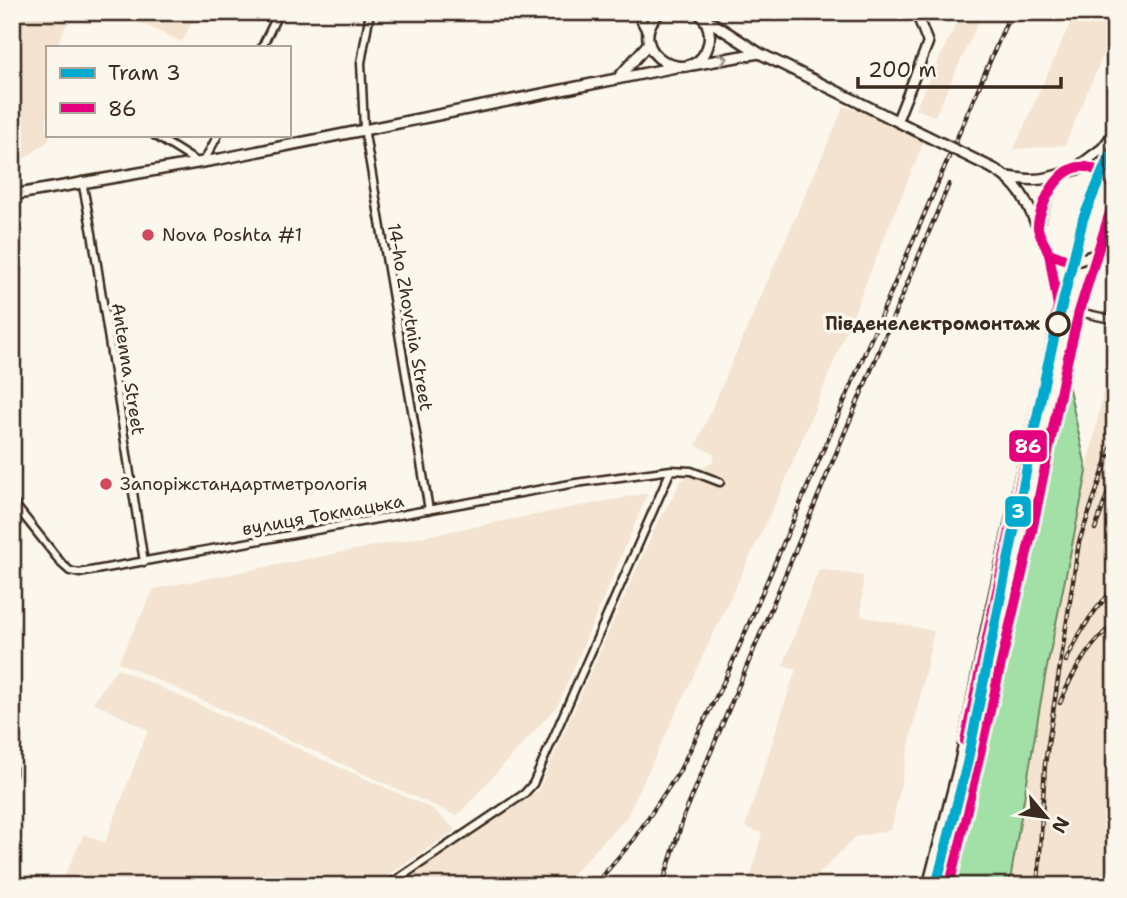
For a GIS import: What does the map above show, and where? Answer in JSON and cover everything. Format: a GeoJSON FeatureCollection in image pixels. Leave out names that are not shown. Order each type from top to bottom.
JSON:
{"type":"FeatureCollection","features":[{"type":"Feature","properties":{"kind":"main road"},"geometry":{"type":"LineString","coordinates":[[620,76],[649,38],[651,23],[660,12]]}},
{"type":"Feature","properties":{"kind":"main road"},"geometry":{"type":"LineString","coordinates":[[649,38],[659,59],[681,66],[702,56],[708,47],[708,26],[701,15]]}},
{"type":"Feature","properties":{"kind":"main road"},"geometry":{"type":"LineString","coordinates":[[701,15],[759,53],[1008,177],[1037,179],[1060,174],[1079,166],[1103,148],[1115,132]]}},
{"type":"Feature","properties":{"kind":"main road"},"geometry":{"type":"LineString","coordinates":[[12,195],[201,162],[620,76],[759,53]]}},
{"type":"Feature","properties":{"kind":"main road"},"geometry":{"type":"LineString","coordinates":[[949,886],[1032,531],[1079,312],[1115,194],[1106,176],[1095,169],[1079,166]]}},
{"type":"Feature","properties":{"kind":"main road"},"geometry":{"type":"LineString","coordinates":[[1038,228],[1041,211],[1060,174]]}},
{"type":"Feature","properties":{"kind":"main road"},"geometry":{"type":"LineString","coordinates":[[929,886],[960,762],[1058,306],[1049,253],[1029,205],[1008,177]]}},
{"type":"Feature","properties":{"kind":"main road"},"geometry":{"type":"LineString","coordinates":[[1049,253],[1073,262],[1095,255]]}},
{"type":"Feature","properties":{"kind":"street"},"geometry":{"type":"LineString","coordinates":[[262,46],[279,12]]}},
{"type":"Feature","properties":{"kind":"street","name":"14-ho Zhovtnia Street"},"geometry":{"type":"LineString","coordinates":[[370,12],[361,63],[364,128],[429,510]]}},
{"type":"Feature","properties":{"kind":"street"},"geometry":{"type":"LineString","coordinates":[[637,12],[649,38]]}},
{"type":"Feature","properties":{"kind":"street"},"geometry":{"type":"LineString","coordinates":[[897,121],[928,43],[916,12]]}},
{"type":"Feature","properties":{"kind":"street"},"geometry":{"type":"LineString","coordinates":[[156,136],[201,162],[217,136]]}},
{"type":"Feature","properties":{"kind":"street","name":"Antenna Street"},"geometry":{"type":"LineString","coordinates":[[82,181],[144,562]]}},
{"type":"Feature","properties":{"kind":"street"},"geometry":{"type":"LineString","coordinates":[[1079,312],[1115,320]]}},
{"type":"Feature","properties":{"kind":"street"},"geometry":{"type":"LineString","coordinates":[[387,886],[524,794],[533,784],[671,470]]}},
{"type":"Feature","properties":{"kind":"street","name":"вулиця Токмацька"},"geometry":{"type":"LineString","coordinates":[[12,501],[62,564],[79,573],[576,483],[671,470],[691,471],[720,482]]}},
{"type":"Feature","properties":{"kind":"street"},"geometry":{"type":"LineString","coordinates":[[12,768],[12,774]]}},
{"type":"Feature","properties":{"kind":"shaded area"},"geometry":{"type":"Polygon","coordinates":[[[12,12],[72,12],[56,46],[46,46],[46,136],[50,136],[48,141],[20,162],[12,162],[12,12]]]}},
{"type":"Feature","properties":{"kind":"shaded area"},"geometry":{"type":"Polygon","coordinates":[[[133,12],[197,12],[182,42],[130,18],[133,12]]]}},
{"type":"Feature","properties":{"kind":"shaded area"},"geometry":{"type":"Polygon","coordinates":[[[962,12],[983,12],[935,116],[915,109],[962,12]]]}},
{"type":"Feature","properties":{"kind":"shaded area"},"geometry":{"type":"Polygon","coordinates":[[[1075,12],[1115,12],[1115,27],[1065,145],[1014,149],[1075,12]]]}},
{"type":"Feature","properties":{"kind":"shaded area"},"geometry":{"type":"Polygon","coordinates":[[[844,106],[926,136],[781,491],[626,818],[561,886],[393,886],[538,791],[654,530],[681,481],[712,463],[715,455],[696,445],[844,106]]]}},
{"type":"Feature","properties":{"kind":"shaded area"},"geometry":{"type":"Polygon","coordinates":[[[1115,334],[1115,886],[1009,886],[1045,677],[1115,334]]]}},
{"type":"Feature","properties":{"kind":"shaded area"},"geometry":{"type":"Polygon","coordinates":[[[648,493],[558,705],[457,816],[118,662],[154,589],[648,493]]]}},
{"type":"Feature","properties":{"kind":"shaded area"},"geometry":{"type":"Polygon","coordinates":[[[819,569],[863,576],[861,616],[934,631],[891,830],[855,837],[807,886],[756,886],[757,880],[750,879],[762,833],[745,827],[796,669],[783,666],[819,569]]]}},
{"type":"Feature","properties":{"kind":"shaded area"},"geometry":{"type":"Polygon","coordinates":[[[117,668],[431,808],[456,830],[371,886],[60,886],[84,834],[105,843],[148,730],[93,702],[117,668]]]}},
{"type":"Feature","properties":{"kind":"green space"},"geometry":{"type":"Polygon","coordinates":[[[1065,370],[1087,472],[1045,677],[1009,886],[949,886],[1065,370]]]}},
{"type":"Feature","properties":{"kind":"railway"},"geometry":{"type":"LineString","coordinates":[[594,886],[634,839],[679,772],[726,677],[1011,12]]}},
{"type":"Feature","properties":{"kind":"railway"},"geometry":{"type":"LineString","coordinates":[[662,886],[684,816],[949,184]]}},
{"type":"Feature","properties":{"kind":"railway"},"geometry":{"type":"LineString","coordinates":[[1038,886],[1045,764],[1079,542],[1115,437]]}},
{"type":"Feature","properties":{"kind":"railway"},"geometry":{"type":"LineString","coordinates":[[1095,529],[1115,473]]}},
{"type":"Feature","properties":{"kind":"railway"},"geometry":{"type":"LineString","coordinates":[[1066,661],[1087,622],[1115,589]]}},
{"type":"Feature","properties":{"kind":"railway"},"geometry":{"type":"LineString","coordinates":[[1060,703],[1083,659],[1115,623]]}},
{"type":"Feature","properties":{"kind":"tram line","name":"3"},"geometry":{"type":"LineString","coordinates":[[936,886],[967,764],[1047,368],[1083,219],[1115,142]]}},
{"type":"Feature","properties":{"kind":"transit line","name":"86"},"geometry":{"type":"LineString","coordinates":[[1067,260],[1049,253],[1038,225],[1045,201],[1059,178],[1077,167],[1087,167],[1106,179],[1115,192]]}},
{"type":"Feature","properties":{"kind":"transit line","name":"86"},"geometry":{"type":"LineString","coordinates":[[949,886],[1032,531],[1065,370],[1079,312],[1115,196]]}},
{"type":"Feature","properties":{"kind":"transit line","name":"86"},"geometry":{"type":"LineString","coordinates":[[965,741],[1058,306],[1049,253]]}},
{"type":"Feature","properties":{"kind":"place","name":"Nova Poshta #1"},"geometry":{"type":"Point","coordinates":[148,235]}},
{"type":"Feature","properties":{"kind":"place","name":"Південелектромонтаж"},"geometry":{"type":"Point","coordinates":[1058,324]}},
{"type":"Feature","properties":{"kind":"place","name":"Запоріжстандартметрологія"},"geometry":{"type":"Point","coordinates":[106,484]}}]}
